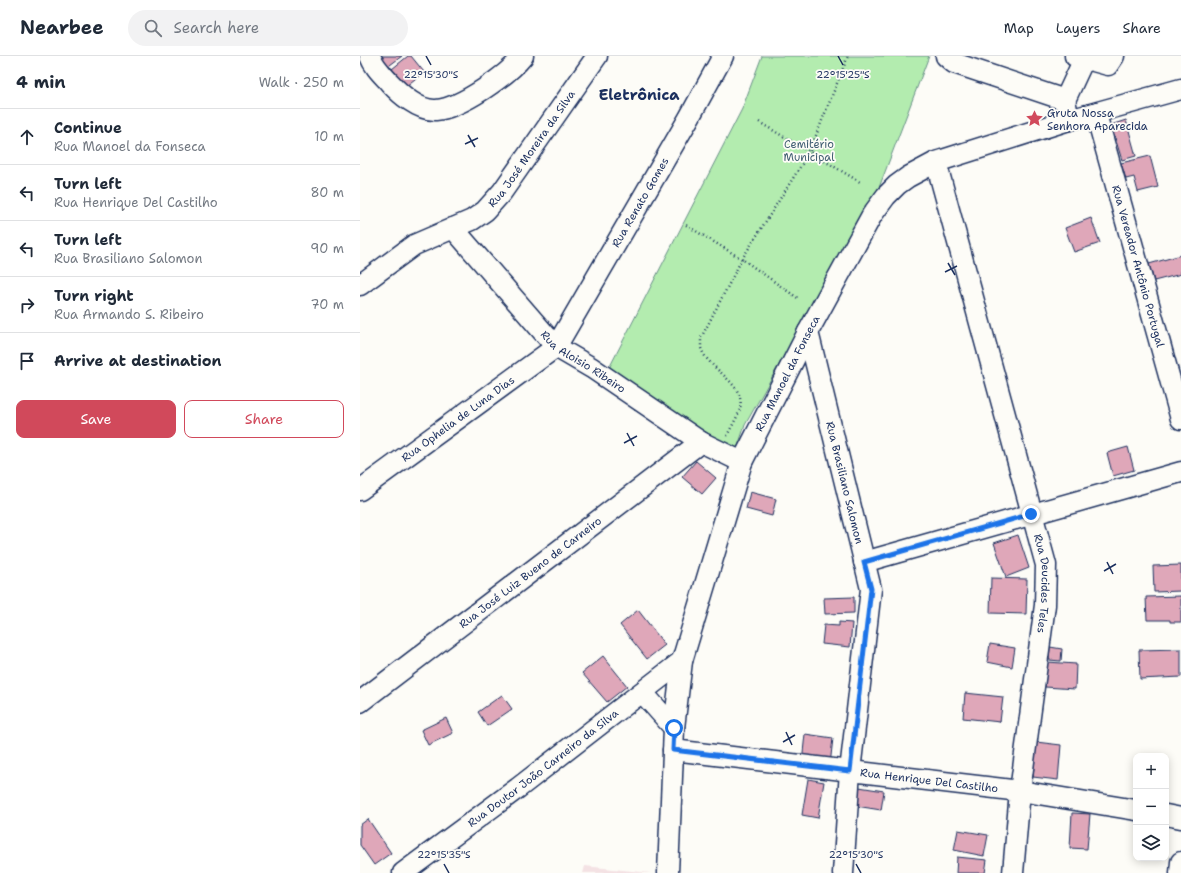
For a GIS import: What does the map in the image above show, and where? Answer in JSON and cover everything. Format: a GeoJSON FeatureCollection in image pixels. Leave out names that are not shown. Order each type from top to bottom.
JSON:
{"type":"FeatureCollection","features":[{"type":"Feature","properties":{"kind":"street","name":"Rua José Moreira da Silva"},"geometry":{"type":"LineString","coordinates":[[360,284],[414,245],[472,220],[485,211],[502,192],[597,56]]}},
{"type":"Feature","properties":{"kind":"street","name":"Rua Renato Gomes"},"geometry":{"type":"LineString","coordinates":[[556,347],[689,118],[723,56]]}},
{"type":"Feature","properties":{"kind":"street"},"geometry":{"type":"LineString","coordinates":[[946,56],[954,63],[1065,100]]}},
{"type":"Feature","properties":{"kind":"street"},"geometry":{"type":"LineString","coordinates":[[1069,120],[1065,100],[1079,58],[1108,65],[1114,56]]}},
{"type":"Feature","properties":{"kind":"street"},"geometry":{"type":"LineString","coordinates":[[368,65],[397,91],[417,105],[435,110],[455,105],[477,93],[517,58]]}},
{"type":"Feature","properties":{"kind":"street","name":"Rua Manoel da Fonseca"},"geometry":{"type":"LineString","coordinates":[[668,873],[674,728],[682,661],[742,462],[808,332],[872,215],[886,196],[908,177],[936,162],[1069,120],[1096,114],[1181,89]]}},
{"type":"Feature","properties":{"kind":"street","name":"Rua Vereador Antônio Portugal"},"geometry":{"type":"LineString","coordinates":[[1096,114],[1181,419]]}},
{"type":"Feature","properties":{"kind":"street","name":"Rua Deucides Teles"},"geometry":{"type":"LineString","coordinates":[[936,162],[1046,565],[1045,605],[1020,791],[1013,873]]}},
{"type":"Feature","properties":{"kind":"street","name":"Rua Aloisio Ribeiro"},"geometry":{"type":"LineString","coordinates":[[453,228],[556,347],[592,368],[701,442],[742,462]]}},
{"type":"Feature","properties":{"kind":"street","name":"Rua Brasiliano Salomon"},"geometry":{"type":"LineString","coordinates":[[808,332],[871,589],[850,771],[843,873]]}},
{"type":"Feature","properties":{"kind":"street","name":"Rua Ophelia de Luna Dias"},"geometry":{"type":"LineString","coordinates":[[360,490],[556,347]]}},
{"type":"Feature","properties":{"kind":"street","name":"Rua José Luiz Bueno de Carneiro"},"geometry":{"type":"LineString","coordinates":[[360,702],[701,442]]}},
{"type":"Feature","properties":{"kind":"street"},"geometry":{"type":"LineString","coordinates":[[864,562],[1181,472]]}},
{"type":"Feature","properties":{"kind":"street","name":"Rua Doutor João Carneiro da Silva"},"geometry":{"type":"LineString","coordinates":[[403,873],[518,788],[643,693],[682,661]]}},
{"type":"Feature","properties":{"kind":"street"},"geometry":{"type":"LineString","coordinates":[[643,693],[674,728]]}},
{"type":"Feature","properties":{"kind":"street","name":"Rua Henrique Del Castilho"},"geometry":{"type":"LineString","coordinates":[[673,750],[1020,791],[1133,810]]}},
{"type":"Feature","properties":{"kind":"street"},"geometry":{"type":"LineString","coordinates":[[1169,816],[1181,818]]}},
{"type":"Feature","properties":{"kind":"street"},"geometry":{"type":"LineString","coordinates":[[1180,873],[1181,862]]}},
{"type":"Feature","properties":{"kind":"path"},"geometry":{"type":"LineString","coordinates":[[719,452],[740,408],[740,396],[737,389],[710,361],[702,348],[701,338],[742,259],[809,153],[848,56]]}},
{"type":"Feature","properties":{"kind":"path"},"geometry":{"type":"LineString","coordinates":[[759,122],[860,182]]}},
{"type":"Feature","properties":{"kind":"path"},"geometry":{"type":"LineString","coordinates":[[686,225],[742,259],[798,299]]}},
{"type":"Feature","properties":{"kind":"shaded area"},"geometry":{"type":"Polygon","coordinates":[[[585,866],[651,873],[583,873],[585,866]]]}},
{"type":"Feature","properties":{"kind":"green space","name":"Cemitério Municipal"},"geometry":{"type":"Polygon","coordinates":[[[762,56],[929,56],[880,185],[745,425],[736,452],[606,374],[742,109],[762,56]]]}},
{"type":"Feature","properties":{"kind":"building"},"geometry":{"type":"Polygon","coordinates":[[[381,56],[402,56],[386,68],[381,56]]]}},
{"type":"Feature","properties":{"kind":"building"},"geometry":{"type":"Polygon","coordinates":[[[408,56],[411,56],[424,72],[406,86],[392,69],[408,56]]]}},
{"type":"Feature","properties":{"kind":"building"},"geometry":{"type":"Polygon","coordinates":[[[1126,120],[1136,156],[1122,160],[1111,125],[1126,120]]]}},
{"type":"Feature","properties":{"kind":"building"},"geometry":{"type":"Polygon","coordinates":[[[1150,156],[1158,187],[1138,192],[1134,177],[1126,179],[1121,163],[1150,156]]]}},
{"type":"Feature","properties":{"kind":"building"},"geometry":{"type":"Polygon","coordinates":[[[1091,218],[1100,243],[1074,252],[1065,228],[1091,218]]]}},
{"type":"Feature","properties":{"kind":"building"},"geometry":{"type":"Polygon","coordinates":[[[1181,255],[1181,274],[1154,281],[1149,264],[1181,255]]]}},
{"type":"Feature","properties":{"kind":"building"},"geometry":{"type":"Polygon","coordinates":[[[1128,447],[1134,470],[1113,476],[1107,453],[1128,447]]]}},
{"type":"Feature","properties":{"kind":"building"},"geometry":{"type":"Polygon","coordinates":[[[696,461],[716,478],[702,494],[682,477],[696,461]]]}},
{"type":"Feature","properties":{"kind":"building"},"geometry":{"type":"Polygon","coordinates":[[[750,492],[776,499],[772,516],[746,509],[750,492]]]}},
{"type":"Feature","properties":{"kind":"building"},"geometry":{"type":"Polygon","coordinates":[[[1018,535],[1029,568],[1006,577],[994,543],[1018,535]]]}},
{"type":"Feature","properties":{"kind":"building"},"geometry":{"type":"Polygon","coordinates":[[[1181,565],[1181,591],[1154,592],[1153,566],[1181,565]]]}},
{"type":"Feature","properties":{"kind":"building"},"geometry":{"type":"Polygon","coordinates":[[[991,578],[1027,579],[1026,614],[990,613],[991,578]]]}},
{"type":"Feature","properties":{"kind":"building"},"geometry":{"type":"Polygon","coordinates":[[[1181,596],[1181,622],[1170,622],[1170,620],[1147,620],[1146,597],[1181,596]]]}},
{"type":"Feature","properties":{"kind":"building"},"geometry":{"type":"Polygon","coordinates":[[[854,597],[854,613],[825,614],[824,598],[854,597]]]}},
{"type":"Feature","properties":{"kind":"building"},"geometry":{"type":"Polygon","coordinates":[[[638,610],[665,645],[647,659],[620,625],[638,610]]]}},
{"type":"Feature","properties":{"kind":"building"},"geometry":{"type":"Polygon","coordinates":[[[839,622],[852,623],[850,647],[822,644],[824,625],[839,626],[839,622]]]}},
{"type":"Feature","properties":{"kind":"building"},"geometry":{"type":"Polygon","coordinates":[[[990,644],[1015,648],[1012,667],[987,662],[990,644]]]}},
{"type":"Feature","properties":{"kind":"building"},"geometry":{"type":"Polygon","coordinates":[[[1050,647],[1062,649],[1061,661],[1049,660],[1050,647]]]}},
{"type":"Feature","properties":{"kind":"building"},"geometry":{"type":"Polygon","coordinates":[[[1181,649],[1181,677],[1140,679],[1139,650],[1181,649]]]}},
{"type":"Feature","properties":{"kind":"building"},"geometry":{"type":"Polygon","coordinates":[[[603,656],[627,686],[607,702],[582,673],[603,656]]]}},
{"type":"Feature","properties":{"kind":"building"},"geometry":{"type":"Polygon","coordinates":[[[1047,662],[1076,664],[1075,689],[1045,687],[1047,662]]]}},
{"type":"Feature","properties":{"kind":"building"},"geometry":{"type":"Polygon","coordinates":[[[965,693],[1003,697],[1000,722],[963,718],[965,693]]]}},
{"type":"Feature","properties":{"kind":"building"},"geometry":{"type":"Polygon","coordinates":[[[502,695],[512,709],[487,726],[478,712],[502,695]]]}},
{"type":"Feature","properties":{"kind":"building"},"geometry":{"type":"Polygon","coordinates":[[[446,718],[453,733],[428,745],[421,730],[446,718]]]}},
{"type":"Feature","properties":{"kind":"building"},"geometry":{"type":"Polygon","coordinates":[[[805,734],[833,738],[830,765],[802,762],[805,734]]]}},
{"type":"Feature","properties":{"kind":"building"},"geometry":{"type":"Polygon","coordinates":[[[1036,742],[1061,745],[1058,780],[1033,777],[1036,742]]]}},
{"type":"Feature","properties":{"kind":"building"},"geometry":{"type":"Polygon","coordinates":[[[808,779],[824,782],[818,818],[802,815],[808,779]]]}},
{"type":"Feature","properties":{"kind":"building"},"geometry":{"type":"Polygon","coordinates":[[[859,787],[884,791],[881,810],[856,806],[859,787]]]}},
{"type":"Feature","properties":{"kind":"building"},"geometry":{"type":"Polygon","coordinates":[[[1072,813],[1090,814],[1087,849],[1070,848],[1072,813]]]}},
{"type":"Feature","properties":{"kind":"building"},"geometry":{"type":"Polygon","coordinates":[[[368,819],[391,853],[374,865],[360,845],[360,825],[368,819]]]}},
{"type":"Feature","properties":{"kind":"building"},"geometry":{"type":"Polygon","coordinates":[[[958,830],[988,835],[984,856],[954,850],[958,830]]]}},
{"type":"Feature","properties":{"kind":"building"},"geometry":{"type":"Polygon","coordinates":[[[957,857],[987,860],[985,873],[956,873],[957,857]]]}},
{"type":"Feature","properties":{"kind":"place","name":"Gruta Nossa Senhora Aparecida"},"geometry":{"type":"Point","coordinates":[1034,119]}},
{"type":"Feature","properties":{"kind":"district","name":"Eletrônica"},"geometry":{"type":"Point","coordinates":[639,95]}},
{"type":"Feature","properties":{"kind":"route"},"geometry":{"type":"LineString","coordinates":[[674,728],[673,750],[850,771],[871,589],[864,562],[1031,514]]}}]}
